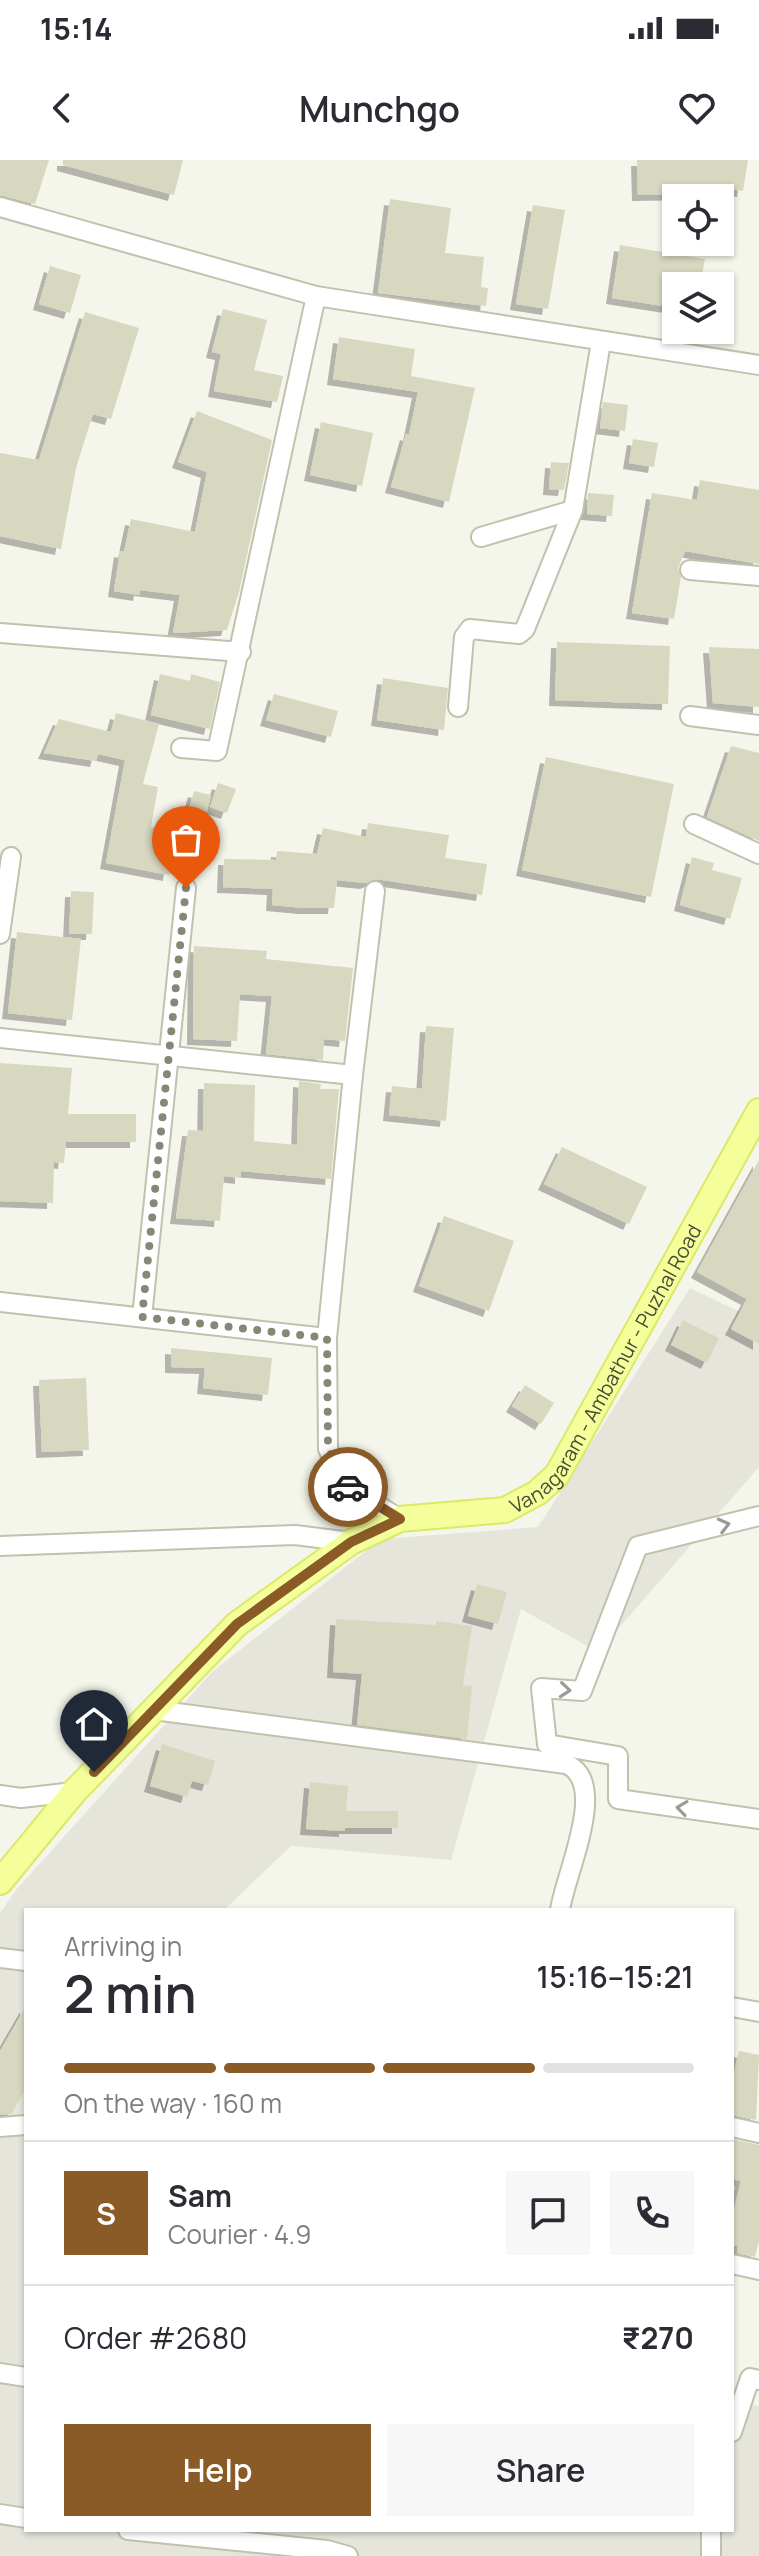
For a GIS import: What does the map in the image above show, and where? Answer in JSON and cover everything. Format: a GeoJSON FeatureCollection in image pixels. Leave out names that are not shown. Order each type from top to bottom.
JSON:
{"type":"FeatureCollection","features":[{"type":"Feature","properties":{"kind":"main road","name":"Vanagaram - Ambathur - Puzhal Road"},"geometry":{"type":"LineString","coordinates":[[0,1882],[74,1792],[237,1624],[351,1542],[400,1519],[505,1510],[537,1493],[557,1475],[759,1111]]}},
{"type":"Feature","properties":{"kind":"street"},"geometry":{"type":"LineString","coordinates":[[0,207],[316,296],[759,365]]}},
{"type":"Feature","properties":{"kind":"street"},"geometry":{"type":"LineString","coordinates":[[181,748],[217,751],[241,652],[316,296]]}},
{"type":"Feature","properties":{"kind":"street"},"geometry":{"type":"LineString","coordinates":[[458,707],[464,637],[470,629],[519,634],[525,629],[573,510],[601,342]]}},
{"type":"Feature","properties":{"kind":"street"},"geometry":{"type":"LineString","coordinates":[[481,537],[573,510]]}},
{"type":"Feature","properties":{"kind":"street"},"geometry":{"type":"LineString","coordinates":[[690,570],[759,576]]}},
{"type":"Feature","properties":{"kind":"street"},"geometry":{"type":"LineString","coordinates":[[0,633],[241,652]]}},
{"type":"Feature","properties":{"kind":"street"},"geometry":{"type":"LineString","coordinates":[[690,716],[759,725]]}},
{"type":"Feature","properties":{"kind":"street"},"geometry":{"type":"LineString","coordinates":[[694,824],[759,854]]}},
{"type":"Feature","properties":{"kind":"street"},"geometry":{"type":"LineString","coordinates":[[0,934],[11,857]]}},
{"type":"Feature","properties":{"kind":"street"},"geometry":{"type":"LineString","coordinates":[[142,1317],[186,888]]}},
{"type":"Feature","properties":{"kind":"street"},"geometry":{"type":"LineString","coordinates":[[375,891],[327,1338],[328,1449],[347,1486],[400,1519]]}},
{"type":"Feature","properties":{"kind":"street"},"geometry":{"type":"LineString","coordinates":[[0,1038],[353,1075]]}},
{"type":"Feature","properties":{"kind":"street"},"geometry":{"type":"LineString","coordinates":[[0,1302],[327,1338]]}},
{"type":"Feature","properties":{"kind":"street"},"geometry":{"type":"LineString","coordinates":[[759,1516],[638,1546],[582,1691],[541,1688],[547,1744],[618,1756],[618,1799],[759,1819]]}},
{"type":"Feature","properties":{"kind":"street"},"geometry":{"type":"LineString","coordinates":[[0,1546],[295,1535],[351,1542]]}},
{"type":"Feature","properties":{"kind":"street"},"geometry":{"type":"LineString","coordinates":[[154,1710],[566,1764],[578,1769],[586,1782],[582,1827],[564,1884],[560,1908]]}},
{"type":"Feature","properties":{"kind":"street"},"geometry":{"type":"LineString","coordinates":[[0,1795],[21,1798],[74,1792]]}},
{"type":"Feature","properties":{"kind":"street"},"geometry":{"type":"LineString","coordinates":[[0,1958],[24,1961]]}},
{"type":"Feature","properties":{"kind":"street"},"geometry":{"type":"LineString","coordinates":[[734,2007],[759,2012]]}},
{"type":"Feature","properties":{"kind":"street"},"geometry":{"type":"LineString","coordinates":[[0,2127],[24,2125]]}},
{"type":"Feature","properties":{"kind":"street"},"geometry":{"type":"LineString","coordinates":[[734,2127],[759,2133]]}},
{"type":"Feature","properties":{"kind":"street"},"geometry":{"type":"LineString","coordinates":[[734,2264],[759,2270]]}},
{"type":"Feature","properties":{"kind":"street"},"geometry":{"type":"LineString","coordinates":[[0,2373],[24,2377]]}},
{"type":"Feature","properties":{"kind":"street"},"geometry":{"type":"LineString","coordinates":[[734,2426],[750,2378],[759,2380]]}},
{"type":"Feature","properties":{"kind":"street"},"geometry":{"type":"LineString","coordinates":[[0,2514],[24,2518]]}},
{"type":"Feature","properties":{"kind":"street"},"geometry":{"type":"LineString","coordinates":[[148,2532],[327,2550],[348,2556]]}},
{"type":"Feature","properties":{"kind":"street"},"geometry":{"type":"LineString","coordinates":[[711,2532],[711,2556]]}},
{"type":"Feature","properties":{"kind":"shaded area"},"geometry":{"type":"Polygon","coordinates":[[[690,1288],[759,1321],[759,1467],[598,1652],[521,1609],[451,1860],[291,1846],[226,1908],[24,1908],[24,2532],[734,2532],[734,2401],[759,2406],[759,2556],[0,2556],[0,1913],[16,1890],[212,1672],[381,1539],[538,1527],[690,1288]]]}},
{"type":"Feature","properties":{"kind":"building"},"geometry":{"type":"Polygon","coordinates":[[[0,160],[49,160],[35,204],[0,195],[0,160]]]}},
{"type":"Feature","properties":{"kind":"building"},"geometry":{"type":"Polygon","coordinates":[[[63,160],[183,160],[174,195],[63,165],[63,160]]]}},
{"type":"Feature","properties":{"kind":"building"},"geometry":{"type":"Polygon","coordinates":[[[637,160],[748,160],[743,191],[734,190],[734,184],[662,184],[662,195],[638,195],[637,160]]]}},
{"type":"Feature","properties":{"kind":"building"},"geometry":{"type":"Polygon","coordinates":[[[390,199],[451,208],[445,253],[484,257],[481,287],[488,288],[486,306],[378,293],[390,199]]]}},
{"type":"Feature","properties":{"kind":"building"},"geometry":{"type":"Polygon","coordinates":[[[533,205],[565,210],[548,309],[516,304],[533,205]]]}},
{"type":"Feature","properties":{"kind":"building"},"geometry":{"type":"Polygon","coordinates":[[[620,245],[662,252],[662,256],[705,259],[703,272],[662,272],[662,306],[612,298],[620,245]]]}},
{"type":"Feature","properties":{"kind":"building"},"geometry":{"type":"Polygon","coordinates":[[[50,266],[81,275],[70,313],[39,304],[50,266]]]}},
{"type":"Feature","properties":{"kind":"building"},"geometry":{"type":"Polygon","coordinates":[[[223,309],[267,320],[254,370],[283,376],[277,402],[214,391],[221,354],[212,352],[223,309]]]}},
{"type":"Feature","properties":{"kind":"building"},"geometry":{"type":"Polygon","coordinates":[[[85,312],[139,328],[111,419],[93,414],[76,468],[61,549],[0,536],[0,453],[39,460],[85,312]]]}},
{"type":"Feature","properties":{"kind":"building"},"geometry":{"type":"Polygon","coordinates":[[[339,337],[415,349],[411,376],[475,388],[449,502],[391,487],[406,434],[409,435],[418,392],[333,379],[339,337]]]}},
{"type":"Feature","properties":{"kind":"building"},"geometry":{"type":"Polygon","coordinates":[[[603,402],[628,405],[625,431],[600,428],[603,402]]]}},
{"type":"Feature","properties":{"kind":"building"},"geometry":{"type":"Polygon","coordinates":[[[197,411],[272,440],[239,592],[227,630],[173,633],[180,595],[140,590],[139,595],[114,591],[120,551],[124,552],[131,519],[195,532],[207,472],[178,462],[197,411]]]}},
{"type":"Feature","properties":{"kind":"building"},"geometry":{"type":"Polygon","coordinates":[[[321,422],[373,433],[362,486],[310,475],[321,422]]]}},
{"type":"Feature","properties":{"kind":"building"},"geometry":{"type":"Polygon","coordinates":[[[633,439],[658,443],[654,467],[629,463],[633,439]]]}},
{"type":"Feature","properties":{"kind":"building"},"geometry":{"type":"Polygon","coordinates":[[[551,462],[569,463],[564,490],[549,489],[551,462]]]}},
{"type":"Feature","properties":{"kind":"building"},"geometry":{"type":"Polygon","coordinates":[[[700,480],[759,490],[759,564],[685,551],[678,568],[681,577],[674,619],[632,613],[652,493],[697,500],[700,480]]]}},
{"type":"Feature","properties":{"kind":"building"},"geometry":{"type":"Polygon","coordinates":[[[588,493],[614,495],[612,516],[587,514],[588,493]]]}},
{"type":"Feature","properties":{"kind":"building"},"geometry":{"type":"Polygon","coordinates":[[[557,642],[670,646],[668,704],[555,700],[557,642]]]}},
{"type":"Feature","properties":{"kind":"building"},"geometry":{"type":"Polygon","coordinates":[[[709,647],[759,649],[759,707],[713,703],[709,647]]]}},
{"type":"Feature","properties":{"kind":"building"},"geometry":{"type":"Polygon","coordinates":[[[160,674],[190,681],[191,674],[220,682],[210,729],[151,715],[160,674]]]}},
{"type":"Feature","properties":{"kind":"building"},"geometry":{"type":"Polygon","coordinates":[[[383,678],[448,688],[444,730],[377,720],[383,678]]]}},
{"type":"Feature","properties":{"kind":"building"},"geometry":{"type":"Polygon","coordinates":[[[274,694],[338,711],[331,737],[266,720],[274,694]]]}},
{"type":"Feature","properties":{"kind":"building"},"geometry":{"type":"Polygon","coordinates":[[[116,713],[159,724],[143,784],[158,787],[151,827],[186,833],[180,868],[170,866],[169,875],[106,863],[125,760],[98,754],[96,761],[44,753],[59,719],[111,732],[116,713]]]}},
{"type":"Feature","properties":{"kind":"building"},"geometry":{"type":"Polygon","coordinates":[[[731,746],[759,753],[759,841],[707,817],[731,746]]]}},
{"type":"Feature","properties":{"kind":"building"},"geometry":{"type":"Polygon","coordinates":[[[546,757],[674,784],[651,897],[522,870],[546,757]]]}},
{"type":"Feature","properties":{"kind":"building"},"geometry":{"type":"Polygon","coordinates":[[[218,783],[236,789],[227,813],[210,807],[218,783]]]}},
{"type":"Feature","properties":{"kind":"building"},"geometry":{"type":"Polygon","coordinates":[[[194,791],[211,795],[202,831],[184,827],[194,791]]]}},
{"type":"Feature","properties":{"kind":"building"},"geometry":{"type":"Polygon","coordinates":[[[368,823],[449,835],[445,858],[487,864],[482,895],[376,879],[366,883],[337,880],[334,908],[304,908],[272,905],[273,889],[223,887],[224,859],[276,860],[277,851],[317,854],[323,828],[366,837],[368,823]]]}},
{"type":"Feature","properties":{"kind":"building"},"geometry":{"type":"Polygon","coordinates":[[[692,857],[714,863],[712,870],[742,878],[730,919],[680,905],[692,857]]]}},
{"type":"Feature","properties":{"kind":"building"},"geometry":{"type":"Polygon","coordinates":[[[71,891],[94,892],[92,934],[69,934],[71,891]]]}},
{"type":"Feature","properties":{"kind":"building"},"geometry":{"type":"Polygon","coordinates":[[[17,932],[81,939],[72,1020],[8,1013],[17,932]]]}},
{"type":"Feature","properties":{"kind":"building"},"geometry":{"type":"Polygon","coordinates":[[[194,946],[267,951],[266,959],[353,968],[345,1041],[324,1039],[323,1060],[266,1054],[272,996],[240,994],[237,1041],[193,1039],[194,946]]]}},
{"type":"Feature","properties":{"kind":"building"},"geometry":{"type":"Polygon","coordinates":[[[426,1026],[454,1028],[446,1121],[389,1115],[392,1086],[422,1089],[426,1026]]]}},
{"type":"Feature","properties":{"kind":"building"},"geometry":{"type":"Polygon","coordinates":[[[0,1063],[72,1068],[68,1114],[136,1114],[136,1142],[66,1142],[64,1163],[54,1162],[53,1203],[0,1201],[0,1063]]]}},
{"type":"Feature","properties":{"kind":"building"},"geometry":{"type":"Polygon","coordinates":[[[299,1081],[321,1084],[320,1089],[339,1089],[331,1179],[241,1171],[241,1178],[224,1176],[220,1221],[176,1218],[188,1130],[203,1131],[204,1083],[255,1085],[254,1141],[297,1145],[299,1081]]]}},
{"type":"Feature","properties":{"kind":"building"},"geometry":{"type":"Polygon","coordinates":[[[562,1147],[647,1187],[629,1224],[544,1184],[562,1147]]]}},
{"type":"Feature","properties":{"kind":"building"},"geometry":{"type":"Polygon","coordinates":[[[759,1160],[759,1344],[731,1329],[747,1299],[697,1272],[759,1160]]]}},
{"type":"Feature","properties":{"kind":"building"},"geometry":{"type":"Polygon","coordinates":[[[444,1216],[514,1241],[489,1311],[419,1286],[444,1216]]]}},
{"type":"Feature","properties":{"kind":"building"},"geometry":{"type":"Polygon","coordinates":[[[683,1320],[719,1338],[707,1363],[671,1345],[683,1320]]]}},
{"type":"Feature","properties":{"kind":"building"},"geometry":{"type":"Polygon","coordinates":[[[171,1348],[272,1358],[268,1395],[203,1388],[205,1368],[171,1367],[171,1348]]]}},
{"type":"Feature","properties":{"kind":"building"},"geometry":{"type":"Polygon","coordinates":[[[86,1378],[89,1450],[42,1452],[39,1380],[86,1378]]]}},
{"type":"Feature","properties":{"kind":"building"},"geometry":{"type":"Polygon","coordinates":[[[525,1385],[554,1403],[541,1424],[512,1406],[525,1385]]]}},
{"type":"Feature","properties":{"kind":"building"},"geometry":{"type":"Polygon","coordinates":[[[477,1584],[507,1592],[498,1624],[468,1616],[477,1584]]]}},
{"type":"Feature","properties":{"kind":"building"},"geometry":{"type":"Polygon","coordinates":[[[336,1619],[436,1625],[436,1621],[472,1626],[463,1685],[472,1686],[467,1739],[357,1725],[362,1674],[333,1672],[336,1619]]]}},
{"type":"Feature","properties":{"kind":"building"},"geometry":{"type":"Polygon","coordinates":[[[162,1744],[215,1761],[208,1785],[192,1781],[187,1797],[150,1786],[162,1744]]]}},
{"type":"Feature","properties":{"kind":"building"},"geometry":{"type":"Polygon","coordinates":[[[310,1782],[348,1786],[346,1811],[398,1811],[398,1828],[345,1828],[345,1831],[306,1829],[310,1782]]]}},
{"type":"Feature","properties":{"kind":"building"},"geometry":{"type":"Polygon","coordinates":[[[24,2009],[24,2092],[11,2114],[0,2115],[0,2051],[24,2009]]]}},
{"type":"Feature","properties":{"kind":"building"},"geometry":{"type":"Polygon","coordinates":[[[739,2051],[759,2055],[756,2120],[734,2115],[734,2072],[739,2051]]]}},
{"type":"Feature","properties":{"kind":"building"},"geometry":{"type":"Polygon","coordinates":[[[734,2139],[759,2145],[759,2241],[755,2257],[737,2253],[738,2246],[734,2245],[734,2210],[741,2181],[734,2179],[734,2139]]]}},
{"type":"Feature","properties":{"kind":"way so far"},"geometry":{"type":"LineString","coordinates":[[186,888],[142,1317],[327,1338],[328,1449],[348,1487]]}},
{"type":"Feature","properties":{"kind":"route"},"geometry":{"type":"LineString","coordinates":[[94,1772],[237,1624],[351,1542],[400,1519],[348,1487]]}}]}
